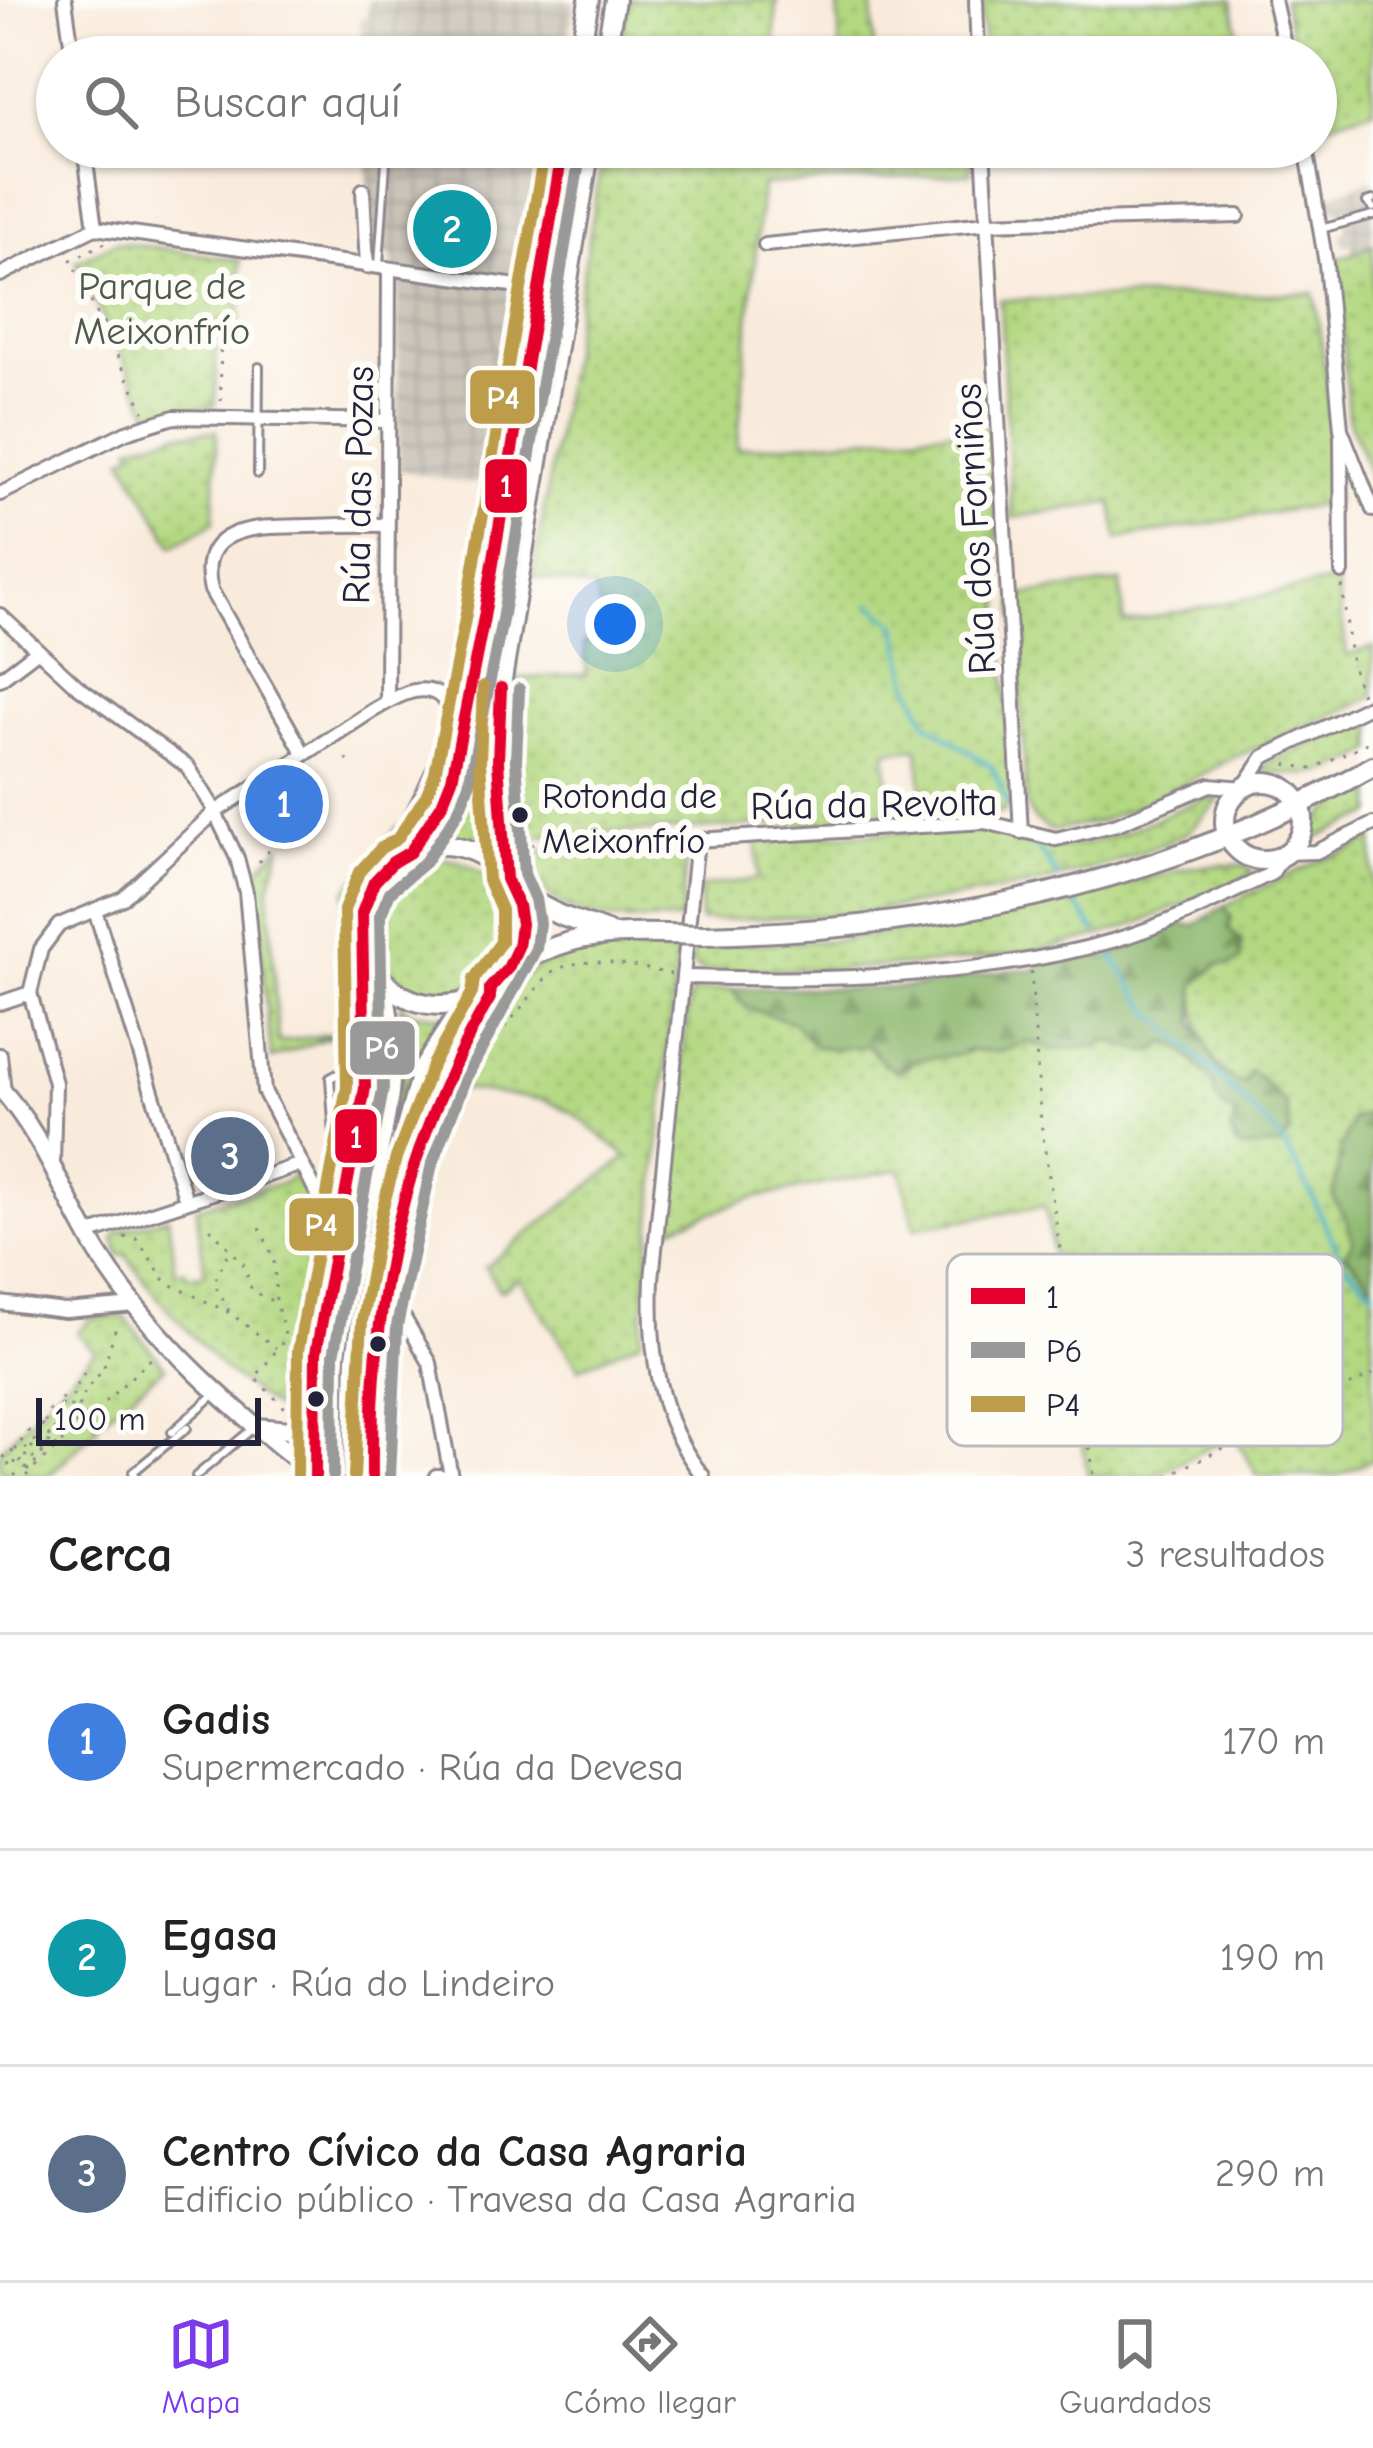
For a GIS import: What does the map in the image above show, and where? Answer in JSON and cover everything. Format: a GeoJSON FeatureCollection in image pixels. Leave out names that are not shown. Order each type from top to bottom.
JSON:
{"type":"FeatureCollection","features":[{"type":"Feature","properties":{"kind":"main road"},"geometry":{"type":"LineString","coordinates":[[583,36],[589,0]]}},
{"type":"Feature","properties":{"kind":"main road"},"geometry":{"type":"LineString","coordinates":[[609,36],[615,0]]}},
{"type":"Feature","properties":{"kind":"main road"},"geometry":{"type":"LineString","coordinates":[[410,852],[442,804],[452,779],[559,168]]}},
{"type":"Feature","properties":{"kind":"main road"},"geometry":{"type":"LineString","coordinates":[[380,978],[416,1001],[448,1005],[490,988],[518,947],[521,924],[504,847],[498,761],[500,692],[587,168]]}},
{"type":"Feature","properties":{"kind":"main road"},"geometry":{"type":"LineString","coordinates":[[508,968],[556,944],[607,932],[704,935],[823,930],[973,911],[1080,886],[1177,855],[1227,836],[1293,797],[1335,786],[1373,766]]}},
{"type":"Feature","properties":{"kind":"main road"},"geometry":{"type":"LineString","coordinates":[[1177,855],[1204,835],[1243,788],[1270,783],[1293,797],[1301,830]]}},
{"type":"Feature","properties":{"kind":"main road"},"geometry":{"type":"LineString","coordinates":[[1177,855],[1244,854],[1268,860],[1285,854],[1335,786]]}},
{"type":"Feature","properties":{"kind":"main road"},"geometry":{"type":"LineString","coordinates":[[1228,807],[1227,836],[1244,854]]}},
{"type":"Feature","properties":{"kind":"main road"},"geometry":{"type":"LineString","coordinates":[[2,1090],[53,1163],[128,1306],[255,1427],[321,1475],[341,1310],[394,1075],[392,1023],[362,937],[362,913],[374,882],[392,862],[410,852],[437,845],[463,848],[488,861],[509,885],[559,915],[607,932]]}},
{"type":"Feature","properties":{"kind":"main road"},"geometry":{"type":"LineString","coordinates":[[353,1476],[356,1357],[372,1252],[422,1070],[467,1000]]}},
{"type":"Feature","properties":{"kind":"main road"},"geometry":{"type":"LineString","coordinates":[[255,1427],[290,1430],[313,1421]]}},
{"type":"Feature","properties":{"kind":"street"},"geometry":{"type":"LineString","coordinates":[[65,0],[70,36]]}},
{"type":"Feature","properties":{"kind":"street"},"geometry":{"type":"LineString","coordinates":[[976,0],[978,36]]}},
{"type":"Feature","properties":{"kind":"street"},"geometry":{"type":"LineString","coordinates":[[1274,0],[1282,36]]}},
{"type":"Feature","properties":{"kind":"street"},"geometry":{"type":"LineString","coordinates":[[87,168],[94,228]]}},
{"type":"Feature","properties":{"kind":"street","name":"Rúa dos Forniños"},"geometry":{"type":"LineString","coordinates":[[984,168],[1022,832]]}},
{"type":"Feature","properties":{"kind":"street"},"geometry":{"type":"LineString","coordinates":[[1310,168],[1321,229],[1341,429],[1342,572]]}},
{"type":"Feature","properties":{"kind":"street","name":"Rúa das Pozas"},"geometry":{"type":"LineString","coordinates":[[363,190],[378,268],[388,421],[387,701]]}},
{"type":"Feature","properties":{"kind":"street"},"geometry":{"type":"LineString","coordinates":[[765,245],[987,223],[1238,216]]}},
{"type":"Feature","properties":{"kind":"street"},"geometry":{"type":"LineString","coordinates":[[0,275],[94,228],[539,290]]}},
{"type":"Feature","properties":{"kind":"street"},"geometry":{"type":"LineString","coordinates":[[0,494],[150,424],[184,416],[388,421]]}},
{"type":"Feature","properties":{"kind":"street"},"geometry":{"type":"LineString","coordinates":[[1341,429],[1373,510]]}},
{"type":"Feature","properties":{"kind":"street"},"geometry":{"type":"LineString","coordinates":[[304,754],[211,590],[208,565],[222,542],[244,528],[386,525]]}},
{"type":"Feature","properties":{"kind":"street"},"geometry":{"type":"LineString","coordinates":[[0,615],[77,686],[188,767],[214,812],[237,859],[246,892],[264,1091],[337,1232]]}},
{"type":"Feature","properties":{"kind":"street"},"geometry":{"type":"LineString","coordinates":[[0,680],[37,651]]}},
{"type":"Feature","properties":{"kind":"street"},"geometry":{"type":"LineString","coordinates":[[53,1163],[55,1083],[31,993],[47,937],[69,919],[123,898],[214,812],[304,754],[387,701],[412,692],[430,692],[445,702],[449,717],[434,770],[374,882]]}},
{"type":"Feature","properties":{"kind":"street"},"geometry":{"type":"LineString","coordinates":[[1243,788],[1264,757],[1370,706]]}},
{"type":"Feature","properties":{"kind":"street","name":"Rúa da Revolta"},"geometry":{"type":"LineString","coordinates":[[697,840],[986,822],[1057,839],[1117,824],[1210,785],[1243,788]]}},
{"type":"Feature","properties":{"kind":"street"},"geometry":{"type":"LineString","coordinates":[[685,977],[892,974],[1113,941],[1272,873],[1285,854],[1316,852],[1373,824]]}},
{"type":"Feature","properties":{"kind":"street"},"geometry":{"type":"LineString","coordinates":[[697,840],[650,1334],[674,1432],[703,1476]]}},
{"type":"Feature","properties":{"kind":"street"},"geometry":{"type":"LineString","coordinates":[[95,910],[186,1201]]}},
{"type":"Feature","properties":{"kind":"street"},"geometry":{"type":"LineString","coordinates":[[321,1475],[313,1421],[316,1353],[365,1088],[362,937]]}},
{"type":"Feature","properties":{"kind":"street"},"geometry":{"type":"LineString","coordinates":[[372,1476],[375,1358],[386,1286],[425,1132],[448,1072],[490,998],[490,988]]}},
{"type":"Feature","properties":{"kind":"street"},"geometry":{"type":"LineString","coordinates":[[0,1003],[31,993]]}},
{"type":"Feature","properties":{"kind":"street"},"geometry":{"type":"LineString","coordinates":[[0,1055],[2,1090]]}},
{"type":"Feature","properties":{"kind":"street"},"geometry":{"type":"LineString","coordinates":[[87,1234],[299,1165]]}},
{"type":"Feature","properties":{"kind":"street"},"geometry":{"type":"LineString","coordinates":[[315,1186],[336,1192],[346,1187]]}},
{"type":"Feature","properties":{"kind":"street"},"geometry":{"type":"LineString","coordinates":[[386,1286],[410,1324],[436,1382],[451,1476]]}},
{"type":"Feature","properties":{"kind":"street"},"geometry":{"type":"LineString","coordinates":[[0,1303],[65,1311],[128,1306]]}},
{"type":"Feature","properties":{"kind":"street"},"geometry":{"type":"LineString","coordinates":[[381,1318],[410,1324]]}},
{"type":"Feature","properties":{"kind":"lane"},"geometry":{"type":"LineString","coordinates":[[378,268],[385,168]]}},
{"type":"Feature","properties":{"kind":"lane"},"geometry":{"type":"LineString","coordinates":[[1321,229],[1373,208]]}},
{"type":"Feature","properties":{"kind":"lane"},"geometry":{"type":"LineString","coordinates":[[258,474],[259,367]]}},
{"type":"Feature","properties":{"kind":"lane"},"geometry":{"type":"LineString","coordinates":[[346,1187],[335,1152],[330,1078],[365,1059]]}},
{"type":"Feature","properties":{"kind":"lane"},"geometry":{"type":"LineString","coordinates":[[335,1152],[351,1066]]}},
{"type":"Feature","properties":{"kind":"lane"},"geometry":{"type":"LineString","coordinates":[[172,1432],[217,1392]]}},
{"type":"Feature","properties":{"kind":"lane"},"geometry":{"type":"LineString","coordinates":[[196,1476],[255,1427]]}},
{"type":"Feature","properties":{"kind":"lane"},"geometry":{"type":"LineString","coordinates":[[136,1476],[133,1472],[187,1428]]}},
{"type":"Feature","properties":{"kind":"path"},"geometry":{"type":"LineString","coordinates":[[119,232],[116,238],[71,260],[150,424]]}},
{"type":"Feature","properties":{"kind":"path"},"geometry":{"type":"LineString","coordinates":[[101,323],[220,322],[221,416]]}},
{"type":"Feature","properties":{"kind":"path"},"geometry":{"type":"LineString","coordinates":[[1342,572],[1352,666],[1370,706]]}},
{"type":"Feature","properties":{"kind":"path"},"geometry":{"type":"LineString","coordinates":[[1271,754],[1280,762],[1312,770],[1373,740]]}},
{"type":"Feature","properties":{"kind":"path"},"geometry":{"type":"LineString","coordinates":[[346,758],[352,764]]}},
{"type":"Feature","properties":{"kind":"path"},"geometry":{"type":"LineString","coordinates":[[462,785],[491,795]]}},
{"type":"Feature","properties":{"kind":"path"},"geometry":{"type":"LineString","coordinates":[[504,847],[676,836],[697,840]]}},
{"type":"Feature","properties":{"kind":"path"},"geometry":{"type":"LineString","coordinates":[[259,862],[278,840]]}},
{"type":"Feature","properties":{"kind":"path"},"geometry":{"type":"LineString","coordinates":[[1030,957],[1041,1123],[1061,1254]]}},
{"type":"Feature","properties":{"kind":"path"},"geometry":{"type":"LineString","coordinates":[[421,1180],[446,1146],[486,1050],[550,973],[595,962],[685,977]]}},
{"type":"Feature","properties":{"kind":"path"},"geometry":{"type":"LineString","coordinates":[[209,1228],[243,1263],[252,1291],[276,1302]]}},
{"type":"Feature","properties":{"kind":"path"},"geometry":{"type":"LineString","coordinates":[[260,1228],[274,1259],[276,1302],[286,1338],[255,1378],[286,1408]]}},
{"type":"Feature","properties":{"kind":"path"},"geometry":{"type":"LineString","coordinates":[[117,1240],[137,1239],[166,1282],[230,1313],[278,1349]]}},
{"type":"Feature","properties":{"kind":"path"},"geometry":{"type":"LineString","coordinates":[[230,1249],[214,1283],[230,1313]]}},
{"type":"Feature","properties":{"kind":"path"},"geometry":{"type":"LineString","coordinates":[[80,1407],[86,1390],[103,1370],[128,1306]]}},
{"type":"Feature","properties":{"kind":"path"},"geometry":{"type":"LineString","coordinates":[[28,1474],[157,1353]]}},
{"type":"Feature","properties":{"kind":"path"},"geometry":{"type":"LineString","coordinates":[[86,1419],[73,1396],[90,1367]]}},
{"type":"Feature","properties":{"kind":"path"},"geometry":{"type":"LineString","coordinates":[[1343,1389],[1373,1374]]}},
{"type":"Feature","properties":{"kind":"path"},"geometry":{"type":"LineString","coordinates":[[78,1427],[59,1398],[86,1419]]}},
{"type":"Feature","properties":{"kind":"path"},"geometry":{"type":"LineString","coordinates":[[67,1438],[47,1409],[78,1427]]}},
{"type":"Feature","properties":{"kind":"path"},"geometry":{"type":"LineString","coordinates":[[56,1448],[40,1422],[43,1419],[67,1438]]}},
{"type":"Feature","properties":{"kind":"path"},"geometry":{"type":"LineString","coordinates":[[47,1456],[28,1432],[56,1448]]}},
{"type":"Feature","properties":{"kind":"path"},"geometry":{"type":"LineString","coordinates":[[38,1465],[20,1439],[47,1456]]}},
{"type":"Feature","properties":{"kind":"path"},"geometry":{"type":"LineString","coordinates":[[28,1474],[12,1446],[38,1465]]}},
{"type":"Feature","properties":{"kind":"path"},"geometry":{"type":"LineString","coordinates":[[1089,1446],[1094,1476]]}},
{"type":"Feature","properties":{"kind":"path"},"geometry":{"type":"LineString","coordinates":[[1167,1476],[1228,1446]]}},
{"type":"Feature","properties":{"kind":"path"},"geometry":{"type":"LineString","coordinates":[[16,1476],[3,1456],[28,1474]]}},
{"type":"Feature","properties":{"kind":"shaded area"},"geometry":{"type":"Polygon","coordinates":[[[368,0],[575,0],[569,36],[361,36],[360,17],[367,18],[368,0]]]}},
{"type":"Feature","properties":{"kind":"shaded area"},"geometry":{"type":"Polygon","coordinates":[[[367,168],[549,168],[497,483],[465,483],[399,470],[397,284],[390,255],[370,252],[367,168]]]}},
{"type":"Feature","properties":{"kind":"shaded area"},"geometry":{"type":"Polygon","coordinates":[[[1373,179],[1373,245],[1353,251],[1340,237],[1346,229],[1343,218],[1324,197],[1373,179]]]}},
{"type":"Feature","properties":{"kind":"green space"},"geometry":{"type":"Polygon","coordinates":[[[628,0],[777,0],[774,36],[622,36],[628,0]]]}},
{"type":"Feature","properties":{"kind":"green space"},"geometry":{"type":"Polygon","coordinates":[[[838,0],[872,0],[873,36],[839,36],[838,0]]]}},
{"type":"Feature","properties":{"kind":"green space"},"geometry":{"type":"Polygon","coordinates":[[[981,0],[1232,0],[1238,36],[983,36],[981,0]]]}},
{"type":"Feature","properties":{"kind":"green space"},"geometry":{"type":"Polygon","coordinates":[[[1283,0],[1373,0],[1373,109],[1337,121],[1337,36],[1291,36],[1283,0]]]}},
{"type":"Feature","properties":{"kind":"green space"},"geometry":{"type":"Polygon","coordinates":[[[569,168],[576,168],[491,680],[489,784],[465,779],[569,168]]]}},
{"type":"Feature","properties":{"kind":"green space"},"geometry":{"type":"Polygon","coordinates":[[[601,168],[971,168],[970,174],[762,185],[737,448],[985,428],[991,435],[1013,803],[1002,813],[925,819],[918,748],[886,751],[891,819],[526,837],[517,765],[515,679],[587,674],[584,643],[609,637],[594,589],[533,576],[601,168]]]}},
{"type":"Feature","properties":{"kind":"green space","name":"Parque de Meixonfrío"},"geometry":{"type":"Polygon","coordinates":[[[117,242],[240,260],[240,321],[217,321],[215,406],[150,414],[76,262],[117,242]]]}},
{"type":"Feature","properties":{"kind":"green space"},"geometry":{"type":"Polygon","coordinates":[[[1373,245],[1373,482],[1348,417],[1338,259],[1373,245]]]}},
{"type":"Feature","properties":{"kind":"green space"},"geometry":{"type":"Polygon","coordinates":[[[1314,293],[1327,381],[1336,502],[1118,539],[1112,502],[1012,518],[1000,300],[1314,293]]]}},
{"type":"Feature","properties":{"kind":"green space","name":"Parque de Meixonfrío"},"geometry":{"type":"Polygon","coordinates":[[[217,431],[214,522],[173,546],[123,458],[133,452],[131,446],[178,433],[217,431]]]}},
{"type":"Feature","properties":{"kind":"green space"},"geometry":{"type":"Polygon","coordinates":[[[1337,581],[1347,655],[1373,647],[1373,697],[1099,822],[1051,831],[1034,819],[1027,808],[1014,596],[1121,582],[1124,623],[1337,581]]]}},
{"type":"Feature","properties":{"kind":"green space"},"geometry":{"type":"Polygon","coordinates":[[[1373,711],[1373,751],[1320,773],[1263,772],[1263,766],[1373,711]]]}},
{"type":"Feature","properties":{"kind":"green space"},"geometry":{"type":"Polygon","coordinates":[[[1373,781],[1373,814],[1309,841],[1308,833],[1334,805],[1373,781]]]}},
{"type":"Feature","properties":{"kind":"green space"},"geometry":{"type":"Polygon","coordinates":[[[459,793],[490,804],[494,854],[461,840],[438,837],[459,793]]]}},
{"type":"Feature","properties":{"kind":"green space"},"geometry":{"type":"Polygon","coordinates":[[[1210,797],[1219,800],[1188,832],[1170,841],[1028,886],[854,914],[700,921],[700,887],[758,879],[757,838],[973,829],[1037,846],[1068,846],[1110,837],[1210,797]]]}},
{"type":"Feature","properties":{"kind":"green space"},"geometry":{"type":"Polygon","coordinates":[[[399,825],[363,887],[356,916],[361,1012],[353,1017],[346,891],[399,825]]]}},
{"type":"Feature","properties":{"kind":"green space"},"geometry":{"type":"Polygon","coordinates":[[[1373,836],[1373,1112],[1352,1119],[1333,1198],[1354,1243],[1345,1254],[1373,1285],[1373,1459],[1336,1476],[1258,1476],[1241,1446],[1343,1446],[1343,1254],[1053,1254],[1045,1206],[915,1228],[900,1169],[749,1199],[666,1229],[689,999],[695,992],[732,989],[747,1008],[793,1022],[814,1046],[868,1045],[884,1064],[907,1068],[913,1060],[932,1055],[979,1049],[1000,1052],[1030,1042],[1049,1046],[1108,1041],[1156,1052],[1166,1042],[1199,1065],[1222,1106],[1237,1113],[1233,1142],[1246,1148],[1260,1146],[1290,1133],[1286,1104],[1259,1077],[1239,1083],[1210,1053],[1200,1028],[1195,985],[1242,944],[1228,930],[1231,917],[1224,906],[1360,847],[1373,836]]]}},
{"type":"Feature","properties":{"kind":"green space"},"geometry":{"type":"Polygon","coordinates":[[[282,844],[269,889],[278,1042],[342,1032],[271,1059],[254,874],[282,844]]]}},
{"type":"Feature","properties":{"kind":"green space"},"geometry":{"type":"Polygon","coordinates":[[[687,844],[681,920],[609,919],[566,907],[548,894],[526,852],[687,844]]]}},
{"type":"Feature","properties":{"kind":"green space"},"geometry":{"type":"Polygon","coordinates":[[[440,859],[466,864],[487,879],[502,900],[507,926],[502,952],[487,973],[466,988],[440,993],[414,988],[393,973],[378,952],[373,926],[378,900],[393,879],[414,864],[440,859]]]}},
{"type":"Feature","properties":{"kind":"green space"},"geometry":{"type":"Polygon","coordinates":[[[1244,865],[1252,871],[1223,890],[1130,926],[1062,945],[907,965],[701,971],[692,965],[692,951],[706,945],[827,941],[971,923],[1185,868],[1244,865]]]}},
{"type":"Feature","properties":{"kind":"green space"},"geometry":{"type":"Polygon","coordinates":[[[1224,906],[1231,916],[1229,930],[1241,940],[1240,961],[1218,964],[1195,985],[1194,1022],[1220,1072],[1239,1083],[1246,1083],[1249,1071],[1254,1073],[1286,1104],[1290,1133],[1280,1147],[1240,1148],[1231,1131],[1236,1114],[1219,1102],[1213,1082],[1192,1059],[1166,1042],[1145,1052],[1105,1040],[1101,1046],[1051,1050],[1029,1042],[1000,1052],[967,1050],[914,1060],[899,1072],[884,1064],[868,1045],[814,1046],[793,1022],[747,1008],[732,989],[889,988],[1003,971],[1034,971],[1076,952],[1108,958],[1177,923],[1194,926],[1224,906]]]}},
{"type":"Feature","properties":{"kind":"green space"},"geometry":{"type":"Polygon","coordinates":[[[614,945],[677,950],[641,1340],[579,1368],[519,1278],[500,1291],[485,1267],[627,1157],[573,1113],[545,1100],[452,1088],[479,1030],[510,988],[552,960],[614,945]]]}},
{"type":"Feature","properties":{"kind":"green space"},"geometry":{"type":"Polygon","coordinates":[[[400,1005],[414,1013],[442,1016],[410,1075],[387,1145],[346,1348],[354,1288],[405,1063],[400,1005]]]}},
{"type":"Feature","properties":{"kind":"green space"},"geometry":{"type":"Polygon","coordinates":[[[1373,1112],[1373,1285],[1345,1253],[1353,1242],[1333,1198],[1340,1153],[1352,1119],[1373,1112]]]}},
{"type":"Feature","properties":{"kind":"green space"},"geometry":{"type":"Polygon","coordinates":[[[295,1174],[314,1205],[324,1237],[301,1414],[289,1419],[224,1370],[125,1254],[119,1255],[114,1238],[119,1231],[168,1217],[175,1271],[185,1270],[186,1276],[205,1274],[196,1207],[283,1183],[295,1174]]]}},
{"type":"Feature","properties":{"kind":"green space"},"geometry":{"type":"Polygon","coordinates":[[[125,1317],[165,1367],[95,1424],[98,1427],[49,1476],[10,1476],[0,1468],[0,1450],[95,1351],[77,1333],[92,1318],[125,1317]]]}},
{"type":"Feature","properties":{"kind":"green space"},"geometry":{"type":"Polygon","coordinates":[[[1083,1446],[1211,1446],[1155,1476],[1088,1476],[1083,1446]]]}},
{"type":"Feature","properties":{"kind":"waterway"},"geometry":{"type":"LineString","coordinates":[[871,604],[897,625],[909,683],[927,723],[993,768],[1008,806]]}},
{"type":"Feature","properties":{"kind":"waterway"},"geometry":{"type":"LineString","coordinates":[[1033,842],[1058,877]]}},
{"type":"Feature","properties":{"kind":"waterway"},"geometry":{"type":"LineString","coordinates":[[1074,901],[1095,931]]}},
{"type":"Feature","properties":{"kind":"waterway"},"geometry":{"type":"LineString","coordinates":[[1111,954],[1149,1009],[1277,1134],[1339,1254]]}},
{"type":"Feature","properties":{"kind":"waterway"},"geometry":{"type":"LineString","coordinates":[[1343,1262],[1373,1291]]}},
{"type":"Feature","properties":{"kind":"transit line","name":"P4"},"geometry":{"type":"LineString","coordinates":[[297,1476],[298,1351],[347,1087],[344,910],[359,872],[381,848],[397,839],[435,774],[541,168]]}},
{"type":"Feature","properties":{"kind":"transit line","name":"1"},"geometry":{"type":"LineString","coordinates":[[315,1476],[316,1353],[365,1088],[362,913],[374,882],[410,852],[442,804],[452,779],[559,168]]}},
{"type":"Feature","properties":{"kind":"transit line","name":"P6"},"geometry":{"type":"LineString","coordinates":[[333,1476],[334,1355],[383,1089],[380,916],[390,892],[425,862],[458,812],[469,784],[502,620],[578,168]]}},
{"type":"Feature","properties":{"kind":"transit line","name":"P4"},"geometry":{"type":"LineString","coordinates":[[354,1476],[362,1321],[396,1158],[433,1063],[472,993],[474,979],[501,942],[501,910],[488,880],[480,762],[483,687]]}},
{"type":"Feature","properties":{"kind":"transit line","name":"1"},"geometry":{"type":"LineString","coordinates":[[372,1476],[377,1349],[385,1288],[413,1170],[459,1055],[490,998],[490,988],[518,947],[521,924],[506,879],[498,761],[501,688]]}},
{"type":"Feature","properties":{"kind":"transit line","name":"P6"},"geometry":{"type":"LineString","coordinates":[[390,1476],[397,1326],[431,1168],[465,1079],[536,949],[539,923],[524,874],[516,761],[519,689]]}},
{"type":"Feature","properties":{"kind":"place","name":"Egasa"},"geometry":{"type":"Point","coordinates":[452,229]}},
{"type":"Feature","properties":{"kind":"place","name":"Gadis"},"geometry":{"type":"Point","coordinates":[284,804]}},
{"type":"Feature","properties":{"kind":"place","name":"Rotonda de Meixonfrío"},"geometry":{"type":"Point","coordinates":[520,815]}},
{"type":"Feature","properties":{"kind":"place","name":"Centro Cívico da Casa Agraria"},"geometry":{"type":"Point","coordinates":[230,1156]}}]}
